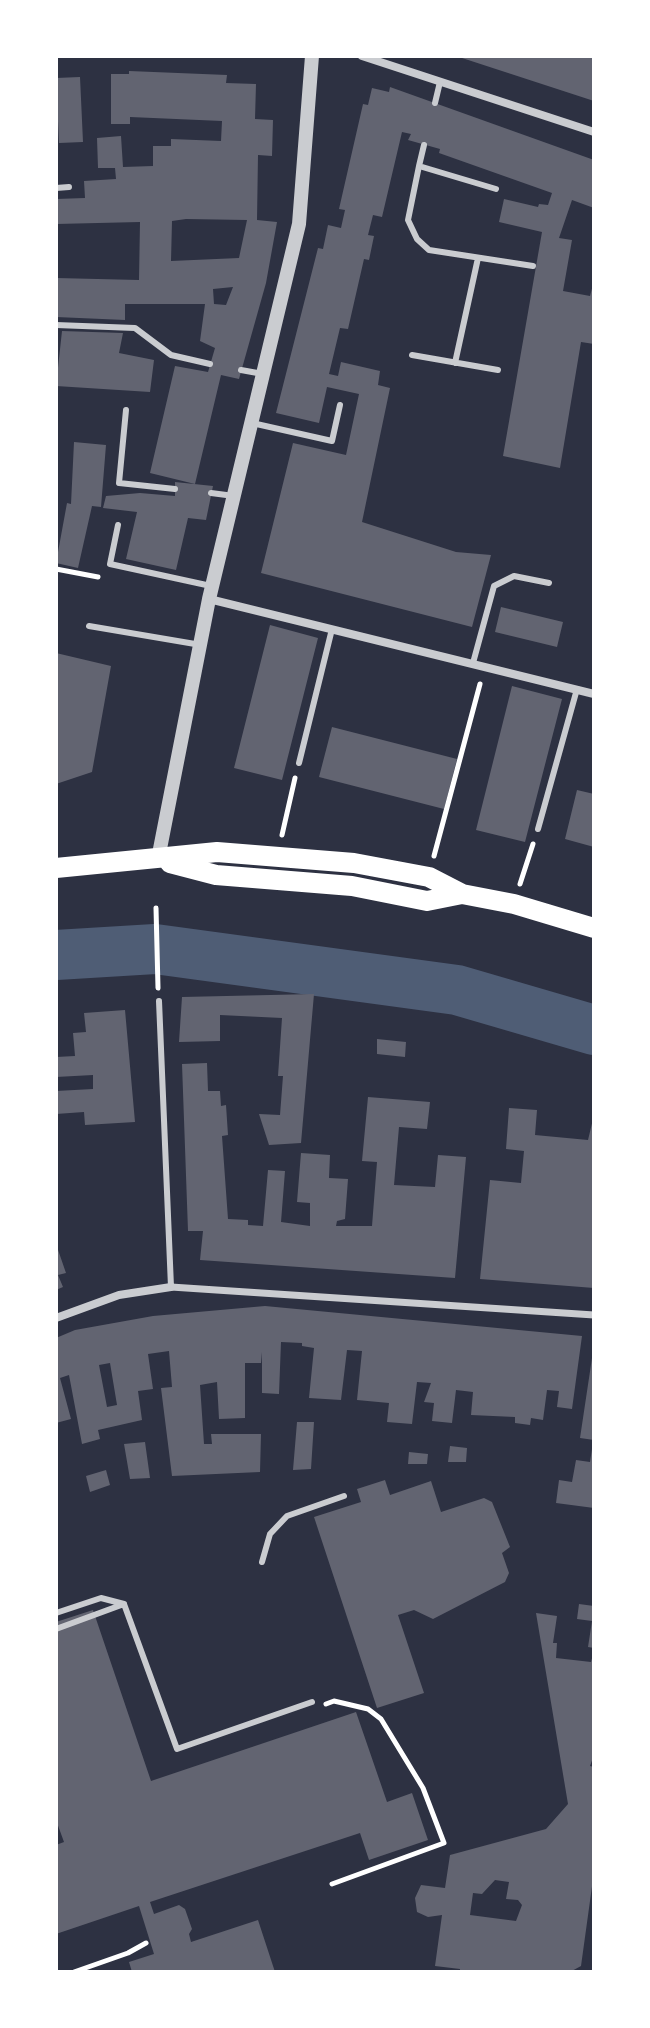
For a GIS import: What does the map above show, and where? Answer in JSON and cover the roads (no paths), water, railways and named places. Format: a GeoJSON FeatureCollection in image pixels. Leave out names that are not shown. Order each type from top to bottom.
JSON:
{"type":"FeatureCollection","features":[{"type":"Feature","properties":{"kind":"main road"},"geometry":{"type":"LineString","coordinates":[[56,868],[217,852],[354,863],[429,877],[462,894],[514,904],[594,928]]}},
{"type":"Feature","properties":{"kind":"main road"},"geometry":{"type":"LineString","coordinates":[[158,859],[216,875],[352,886],[427,901],[462,894]]}},
{"type":"Feature","properties":{"kind":"street"},"geometry":{"type":"LineString","coordinates":[[158,859],[211,592],[299,224],[312,56]]}},
{"type":"Feature","properties":{"kind":"street"},"geometry":{"type":"LineString","coordinates":[[362,56],[594,132]]}},
{"type":"Feature","properties":{"kind":"street"},"geometry":{"type":"LineString","coordinates":[[211,592],[332,629],[594,694]]}},
{"type":"Feature","properties":{"kind":"street"},"geometry":{"type":"LineString","coordinates":[[56,1318],[119,1295],[171,1287],[594,1315]]}},
{"type":"Feature","properties":{"kind":"lane"},"geometry":{"type":"LineString","coordinates":[[435,103],[440,82]]}},
{"type":"Feature","properties":{"kind":"lane"},"geometry":{"type":"LineString","coordinates":[[424,145],[408,220],[417,239],[429,250],[533,266]]}},
{"type":"Feature","properties":{"kind":"lane"},"geometry":{"type":"LineString","coordinates":[[419,166],[496,189]]}},
{"type":"Feature","properties":{"kind":"lane"},"geometry":{"type":"LineString","coordinates":[[56,188],[69,187]]}},
{"type":"Feature","properties":{"kind":"lane"},"geometry":{"type":"LineString","coordinates":[[455,363],[478,258]]}},
{"type":"Feature","properties":{"kind":"lane"},"geometry":{"type":"LineString","coordinates":[[56,325],[135,328],[171,355],[210,364]]}},
{"type":"Feature","properties":{"kind":"lane"},"geometry":{"type":"LineString","coordinates":[[412,355],[498,370]]}},
{"type":"Feature","properties":{"kind":"lane"},"geometry":{"type":"LineString","coordinates":[[241,370],[263,374]]}},
{"type":"Feature","properties":{"kind":"lane"},"geometry":{"type":"LineString","coordinates":[[252,423],[332,441],[340,405]]}},
{"type":"Feature","properties":{"kind":"lane"},"geometry":{"type":"LineString","coordinates":[[126,410],[119,483],[175,489]]}},
{"type":"Feature","properties":{"kind":"lane"},"geometry":{"type":"LineString","coordinates":[[211,493],[234,496]]}},
{"type":"Feature","properties":{"kind":"lane"},"geometry":{"type":"LineString","coordinates":[[118,525],[110,564],[211,592]]}},
{"type":"Feature","properties":{"kind":"lane"},"geometry":{"type":"LineString","coordinates":[[473,663],[494,586],[514,576],[549,583]]}},
{"type":"Feature","properties":{"kind":"lane"},"geometry":{"type":"LineString","coordinates":[[89,626],[201,645]]}},
{"type":"Feature","properties":{"kind":"lane"},"geometry":{"type":"LineString","coordinates":[[299,763],[332,629]]}},
{"type":"Feature","properties":{"kind":"lane"},"geometry":{"type":"LineString","coordinates":[[538,829],[577,689]]}},
{"type":"Feature","properties":{"kind":"lane"},"geometry":{"type":"LineString","coordinates":[[159,1001],[168,1151],[171,1287]]}},
{"type":"Feature","properties":{"kind":"lane"},"geometry":{"type":"LineString","coordinates":[[262,1562],[270,1534],[287,1516],[344,1496]]}},
{"type":"Feature","properties":{"kind":"lane"},"geometry":{"type":"LineString","coordinates":[[56,1613],[101,1598],[124,1604]]}},
{"type":"Feature","properties":{"kind":"lane"},"geometry":{"type":"LineString","coordinates":[[56,1629],[124,1604]]}},
{"type":"Feature","properties":{"kind":"lane"},"geometry":{"type":"LineString","coordinates":[[124,1604],[177,1749],[313,1705]]}},
{"type":"Feature","properties":{"kind":"waterway"},"geometry":{"type":"LineString","coordinates":[[56,955],[155,949],[457,990],[594,1030]]}}]}
